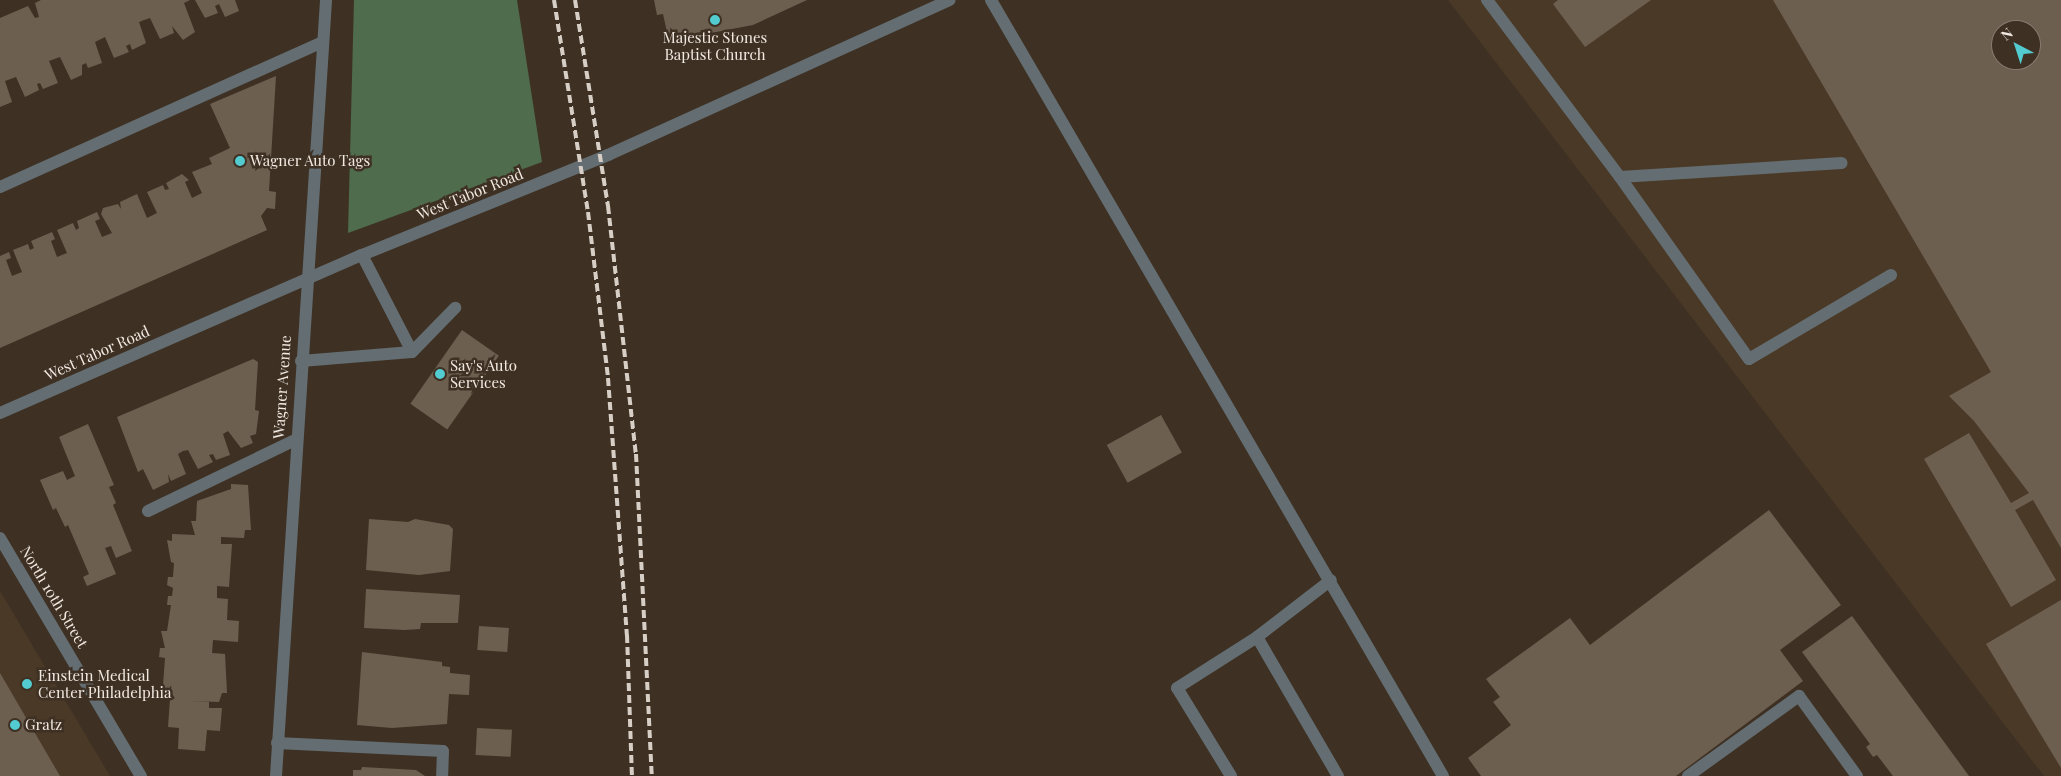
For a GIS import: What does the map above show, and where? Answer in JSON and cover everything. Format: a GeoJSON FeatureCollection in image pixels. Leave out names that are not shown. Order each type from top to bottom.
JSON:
{"type":"FeatureCollection","features":[{"type":"Feature","properties":{"kind":"street","name":"Wagner Avenue"},"geometry":{"type":"LineString","coordinates":[[276,776],[300,361],[326,0]]}},
{"type":"Feature","properties":{"kind":"street","name":"West Tabor Road"},"geometry":{"type":"LineString","coordinates":[[0,413],[307,279],[608,155],[949,0]]}},
{"type":"Feature","properties":{"kind":"street"},"geometry":{"type":"LineString","coordinates":[[991,0],[1332,580],[1443,776]]}},
{"type":"Feature","properties":{"kind":"street"},"geometry":{"type":"LineString","coordinates":[[1486,0],[1620,177],[1749,360],[1891,275]]}},
{"type":"Feature","properties":{"kind":"street"},"geometry":{"type":"LineString","coordinates":[[0,187],[323,42]]}},
{"type":"Feature","properties":{"kind":"street"},"geometry":{"type":"LineString","coordinates":[[1620,177],[1842,163]]}},
{"type":"Feature","properties":{"kind":"street"},"geometry":{"type":"LineString","coordinates":[[362,256],[412,352]]}},
{"type":"Feature","properties":{"kind":"street"},"geometry":{"type":"LineString","coordinates":[[300,361],[412,352],[455,308]]}},
{"type":"Feature","properties":{"kind":"street"},"geometry":{"type":"LineString","coordinates":[[148,512],[295,440]]}},
{"type":"Feature","properties":{"kind":"street","name":"North 10th Street"},"geometry":{"type":"LineString","coordinates":[[0,538],[141,776]]}},
{"type":"Feature","properties":{"kind":"street"},"geometry":{"type":"LineString","coordinates":[[1231,776],[1177,688],[1257,637],[1332,580]]}},
{"type":"Feature","properties":{"kind":"street"},"geometry":{"type":"LineString","coordinates":[[1257,637],[1338,776]]}},
{"type":"Feature","properties":{"kind":"street"},"geometry":{"type":"LineString","coordinates":[[1688,776],[1799,696],[1857,776]]}},
{"type":"Feature","properties":{"kind":"street"},"geometry":{"type":"LineString","coordinates":[[277,743],[443,751],[442,776]]}},
{"type":"Feature","properties":{"kind":"shaded area"},"geometry":{"type":"Polygon","coordinates":[[[1448,0],[2061,0],[2061,776],[2044,776],[1448,0]]]}},
{"type":"Feature","properties":{"kind":"shaded area","name":"Einstein Medical Center Philadelphia"},"geometry":{"type":"Polygon","coordinates":[[[0,591],[110,776],[0,776],[0,591]]]}},
{"type":"Feature","properties":{"kind":"green space"},"geometry":{"type":"Polygon","coordinates":[[[354,0],[517,0],[542,162],[348,233],[354,0]]]}},
{"type":"Feature","properties":{"kind":"building"},"geometry":{"type":"Polygon","coordinates":[[[41,0],[190,0],[184,3],[195,32],[183,40],[172,26],[174,33],[160,39],[150,18],[144,20],[139,22],[146,43],[132,50],[130,44],[126,46],[129,52],[114,58],[105,37],[95,42],[102,63],[88,68],[86,63],[82,65],[82,75],[71,80],[60,57],[49,61],[58,83],[43,89],[40,83],[37,84],[39,90],[25,97],[16,77],[5,81],[12,102],[0,107],[0,18],[28,6],[35,18],[39,17],[35,3],[41,0]]]}},
{"type":"Feature","properties":{"kind":"building"},"geometry":{"type":"Polygon","coordinates":[[[195,0],[235,0],[239,11],[225,17],[219,4],[215,6],[218,13],[205,18],[195,0]]]}},
{"type":"Feature","properties":{"kind":"building","name":"Majestic Stones Baptist Church"},"geometry":{"type":"Polygon","coordinates":[[[654,0],[807,0],[753,25],[669,41],[663,14],[657,15],[654,0]]]}},
{"type":"Feature","properties":{"kind":"building"},"geometry":{"type":"Polygon","coordinates":[[[1558,0],[1651,0],[1585,47],[1553,4],[1558,0]]]}},
{"type":"Feature","properties":{"kind":"building"},"geometry":{"type":"Polygon","coordinates":[[[1773,0],[2061,0],[2061,548],[2033,500],[2015,510],[2056,580],[2011,607],[1924,459],[1969,433],[2011,503],[2029,493],[1974,421],[1949,396],[1991,372],[1773,0]]]}},
{"type":"Feature","properties":{"kind":"building"},"geometry":{"type":"Polygon","coordinates":[[[276,76],[269,191],[276,192],[275,209],[267,208],[261,216],[267,230],[0,348],[0,256],[9,252],[11,258],[6,260],[12,276],[22,272],[13,250],[28,244],[30,250],[34,248],[31,241],[52,232],[55,239],[51,241],[57,257],[67,253],[57,230],[73,223],[76,230],[79,228],[77,221],[97,212],[100,219],[95,221],[102,237],[112,233],[101,214],[103,208],[118,204],[121,209],[120,202],[137,194],[147,218],[157,213],[147,192],[163,185],[165,190],[169,189],[166,183],[182,174],[189,180],[185,182],[192,198],[202,193],[192,172],[212,164],[209,158],[230,148],[210,104],[276,76]]]}},
{"type":"Feature","properties":{"kind":"building"},"geometry":{"type":"Polygon","coordinates":[[[462,330],[499,356],[447,430],[410,404],[462,330]]]}},
{"type":"Feature","properties":{"kind":"building"},"geometry":{"type":"Polygon","coordinates":[[[253,359],[258,362],[255,410],[259,411],[256,434],[250,436],[253,443],[241,448],[228,431],[223,434],[230,455],[216,460],[213,454],[209,455],[213,462],[198,469],[188,450],[183,451],[178,454],[186,474],[171,481],[168,474],[169,482],[153,490],[143,469],[138,472],[117,417],[253,359]]]}},
{"type":"Feature","properties":{"kind":"building"},"geometry":{"type":"Polygon","coordinates":[[[1161,415],[1182,453],[1128,483],[1107,445],[1161,415]]]}},
{"type":"Feature","properties":{"kind":"building"},"geometry":{"type":"Polygon","coordinates":[[[88,424],[114,485],[109,487],[116,503],[113,505],[132,551],[116,558],[111,546],[105,548],[116,574],[87,586],[83,577],[89,574],[68,525],[65,527],[56,508],[53,510],[40,480],[63,471],[67,480],[75,476],[59,437],[88,424]]]}},
{"type":"Feature","properties":{"kind":"building"},"geometry":{"type":"Polygon","coordinates":[[[231,484],[248,485],[251,530],[245,530],[244,538],[221,537],[221,544],[232,544],[229,587],[217,586],[217,598],[228,599],[227,620],[239,621],[238,642],[213,640],[212,653],[225,654],[227,693],[222,693],[219,702],[187,701],[209,702],[209,708],[222,708],[220,731],[207,730],[205,751],[178,749],[179,728],[168,727],[170,699],[162,699],[165,658],[159,657],[160,648],[165,648],[161,631],[167,631],[171,605],[167,605],[168,596],[172,596],[173,588],[167,585],[168,577],[173,577],[174,563],[171,562],[167,540],[172,541],[172,534],[195,535],[191,521],[196,521],[197,501],[231,489],[231,484]]]}},
{"type":"Feature","properties":{"kind":"building"},"geometry":{"type":"Polygon","coordinates":[[[1769,510],[1841,605],[1780,650],[1803,681],[1676,776],[1481,776],[1468,758],[1511,725],[1493,702],[1500,697],[1486,679],[1570,618],[1590,645],[1769,510]]]}},
{"type":"Feature","properties":{"kind":"building"},"geometry":{"type":"Polygon","coordinates":[[[369,519],[408,522],[415,519],[449,525],[453,529],[450,571],[419,575],[366,570],[369,519]]]}},
{"type":"Feature","properties":{"kind":"building"},"geometry":{"type":"Polygon","coordinates":[[[366,589],[460,595],[458,623],[421,623],[420,629],[405,630],[364,628],[366,589]]]}},
{"type":"Feature","properties":{"kind":"building"},"geometry":{"type":"Polygon","coordinates":[[[2061,600],[2061,768],[1986,644],[2061,600]]]}},
{"type":"Feature","properties":{"kind":"building"},"geometry":{"type":"Polygon","coordinates":[[[1852,616],[1969,776],[1893,776],[1877,755],[1873,757],[1866,747],[1870,744],[1802,652],[1852,616]]]}},
{"type":"Feature","properties":{"kind":"building"},"geometry":{"type":"Polygon","coordinates":[[[479,626],[509,628],[507,652],[477,650],[479,626]]]}},
{"type":"Feature","properties":{"kind":"building"},"geometry":{"type":"Polygon","coordinates":[[[362,652],[442,662],[442,666],[450,667],[450,673],[470,675],[469,695],[449,694],[447,724],[392,728],[357,725],[362,652]]]}},
{"type":"Feature","properties":{"kind":"building","name":"Gratz"},"geometry":{"type":"Polygon","coordinates":[[[0,673],[60,776],[0,776],[0,673]]]}},
{"type":"Feature","properties":{"kind":"building"},"geometry":{"type":"Polygon","coordinates":[[[477,728],[512,730],[511,757],[476,755],[477,728]]]}},
{"type":"Feature","properties":{"kind":"building"},"geometry":{"type":"Polygon","coordinates":[[[362,767],[416,770],[425,776],[353,776],[353,770],[361,770],[362,767]]]}},
{"type":"Feature","properties":{"kind":"railway"},"geometry":{"type":"LineString","coordinates":[[554,0],[588,212],[608,378],[627,635],[632,776]]}},
{"type":"Feature","properties":{"kind":"railway"},"geometry":{"type":"LineString","coordinates":[[575,0],[608,206],[636,454],[652,776]]}},
{"type":"Feature","properties":{"kind":"place","name":"Majestic Stones Baptist Church"},"geometry":{"type":"Point","coordinates":[715,20]}},
{"type":"Feature","properties":{"kind":"place","name":"Wagner Auto Tags"},"geometry":{"type":"Point","coordinates":[240,161]}},
{"type":"Feature","properties":{"kind":"place","name":"Say's Auto Services"},"geometry":{"type":"Point","coordinates":[440,374]}},
{"type":"Feature","properties":{"kind":"place","name":"Einstein Medical Center Philadelphia"},"geometry":{"type":"Point","coordinates":[27,684]}},
{"type":"Feature","properties":{"kind":"place","name":"Gratz"},"geometry":{"type":"Point","coordinates":[15,725]}}]}
